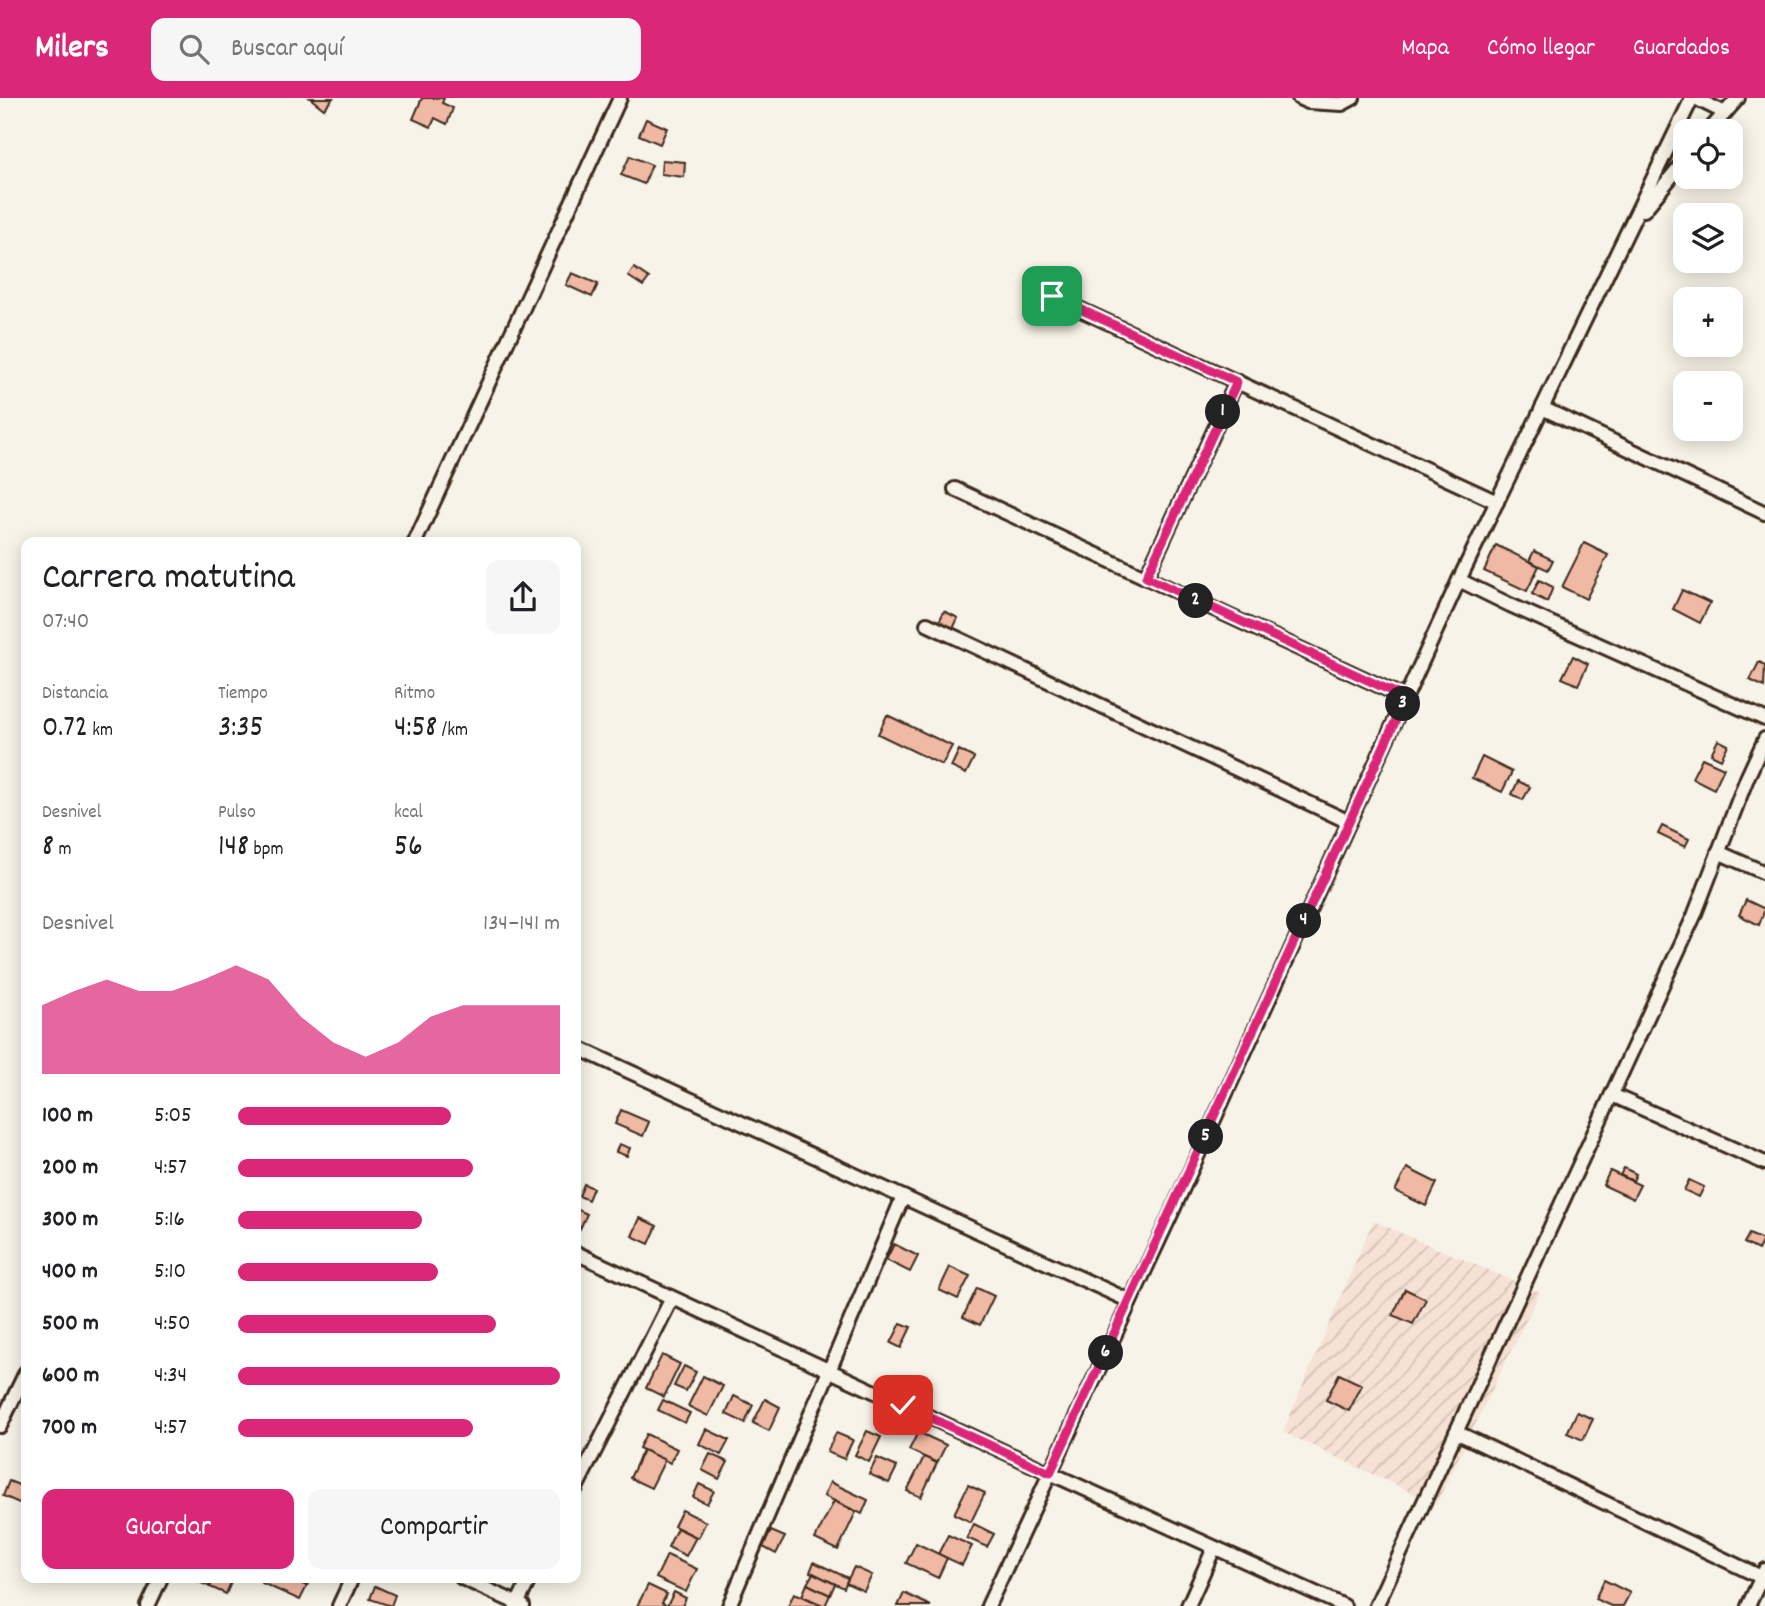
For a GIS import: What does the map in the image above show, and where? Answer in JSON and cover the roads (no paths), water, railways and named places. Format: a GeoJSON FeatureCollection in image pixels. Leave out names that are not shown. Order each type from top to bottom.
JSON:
{"type":"FeatureCollection","features":[{"type":"Feature","properties":{"kind":"street"},"geometry":{"type":"LineString","coordinates":[[417,537],[620,98]]}},
{"type":"Feature","properties":{"kind":"street"},"geometry":{"type":"LineString","coordinates":[[1299,98],[1308,102],[1342,104],[1353,98]]}},
{"type":"Feature","properties":{"kind":"street"},"geometry":{"type":"LineString","coordinates":[[988,1606],[1459,580],[1630,226],[1694,98],[1725,113]]}},
{"type":"Feature","properties":{"kind":"street"},"geometry":{"type":"LineString","coordinates":[[1720,119],[1738,98]]}},
{"type":"Feature","properties":{"kind":"street"},"geometry":{"type":"LineString","coordinates":[[1630,226],[1673,174]]}},
{"type":"Feature","properties":{"kind":"street"},"geometry":{"type":"LineString","coordinates":[[1052,296],[1497,502]]}},
{"type":"Feature","properties":{"kind":"street"},"geometry":{"type":"LineString","coordinates":[[1146,577],[1237,382]]}},
{"type":"Feature","properties":{"kind":"street"},"geometry":{"type":"LineString","coordinates":[[1542,408],[1765,513]]}},
{"type":"Feature","properties":{"kind":"street"},"geometry":{"type":"LineString","coordinates":[[955,489],[1406,698]]}},
{"type":"Feature","properties":{"kind":"street"},"geometry":{"type":"LineString","coordinates":[[1459,580],[1510,606],[1765,719]]}},
{"type":"Feature","properties":{"kind":"street"},"geometry":{"type":"LineString","coordinates":[[927,624],[1349,822]]}},
{"type":"Feature","properties":{"kind":"street"},"geometry":{"type":"LineString","coordinates":[[1376,1606],[1693,916],[1765,739]]}},
{"type":"Feature","properties":{"kind":"street"},"geometry":{"type":"LineString","coordinates":[[1718,852],[1765,873]]}},
{"type":"Feature","properties":{"kind":"street"},"geometry":{"type":"LineString","coordinates":[[581,1048],[1130,1301]]}},
{"type":"Feature","properties":{"kind":"street"},"geometry":{"type":"LineString","coordinates":[[1612,1095],[1765,1163]]}},
{"type":"Feature","properties":{"kind":"street"},"geometry":{"type":"LineString","coordinates":[[729,1606],[903,1197]]}},
{"type":"Feature","properties":{"kind":"street"},"geometry":{"type":"LineString","coordinates":[[581,1256],[1343,1606]]}},
{"type":"Feature","properties":{"kind":"street"},"geometry":{"type":"LineString","coordinates":[[581,1478],[672,1298]]}},
{"type":"Feature","properties":{"kind":"street"},"geometry":{"type":"LineString","coordinates":[[0,1426],[21,1384]]}},
{"type":"Feature","properties":{"kind":"street"},"geometry":{"type":"LineString","coordinates":[[1456,1432],[1763,1573],[1748,1606]]}},
{"type":"Feature","properties":{"kind":"street"},"geometry":{"type":"LineString","coordinates":[[1188,1606],[1214,1548]]}},
{"type":"Feature","properties":{"kind":"street"},"geometry":{"type":"LineString","coordinates":[[148,1606],[159,1583]]}},
{"type":"Feature","properties":{"kind":"street"},"geometry":{"type":"LineString","coordinates":[[339,1606],[350,1583]]}},
{"type":"Feature","properties":{"kind":"street"},"geometry":{"type":"LineString","coordinates":[[473,1583],[519,1605],[528,1583]]}}]}
